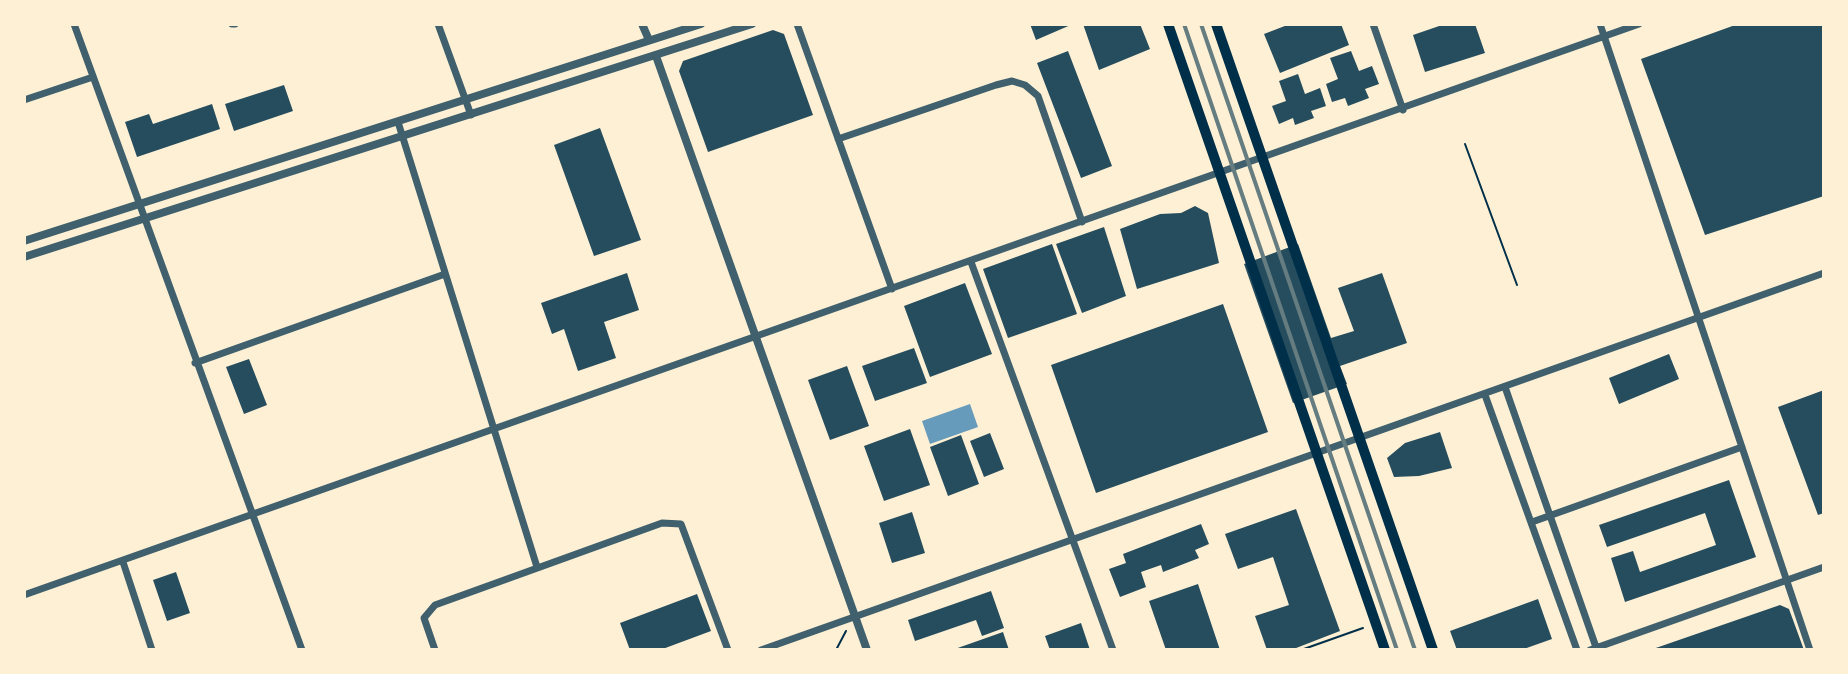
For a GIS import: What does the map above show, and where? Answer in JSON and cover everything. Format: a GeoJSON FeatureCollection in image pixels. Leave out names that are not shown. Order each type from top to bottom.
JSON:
{"type":"FeatureCollection","features":[{"type":"Feature","properties":{"kind":"main road"},"geometry":{"type":"LineString","coordinates":[[1168,24],[1385,650]]}},
{"type":"Feature","properties":{"kind":"main road"},"geometry":{"type":"LineString","coordinates":[[1216,24],[1433,650]]}},
{"type":"Feature","properties":{"kind":"street"},"geometry":{"type":"LineString","coordinates":[[74,24],[302,650]]}},
{"type":"Feature","properties":{"kind":"street"},"geometry":{"type":"LineString","coordinates":[[438,24],[471,115]]}},
{"type":"Feature","properties":{"kind":"street"},"geometry":{"type":"LineString","coordinates":[[642,24],[867,650]]}},
{"type":"Feature","properties":{"kind":"street"},"geometry":{"type":"LineString","coordinates":[[24,241],[701,24]]}},
{"type":"Feature","properties":{"kind":"street"},"geometry":{"type":"LineString","coordinates":[[24,257],[752,24]]}},
{"type":"Feature","properties":{"kind":"street"},"geometry":{"type":"LineString","coordinates":[[797,24],[892,289]]}},
{"type":"Feature","properties":{"kind":"street"},"geometry":{"type":"LineString","coordinates":[[1373,24],[1403,110]]}},
{"type":"Feature","properties":{"kind":"street"},"geometry":{"type":"LineString","coordinates":[[1600,24],[1810,650]]}},
{"type":"Feature","properties":{"kind":"street"},"geometry":{"type":"LineString","coordinates":[[24,595],[1403,110],[1639,24]]}},
{"type":"Feature","properties":{"kind":"street"},"geometry":{"type":"LineString","coordinates":[[24,100],[93,77]]}},
{"type":"Feature","properties":{"kind":"street"},"geometry":{"type":"LineString","coordinates":[[838,139],[996,85],[1012,81],[1025,85],[1038,96],[1082,222]]}},
{"type":"Feature","properties":{"kind":"street"},"geometry":{"type":"LineString","coordinates":[[398,122],[537,567]]}},
{"type":"Feature","properties":{"kind":"street"},"geometry":{"type":"LineString","coordinates":[[971,262],[1113,650]]}},
{"type":"Feature","properties":{"kind":"street"},"geometry":{"type":"LineString","coordinates":[[761,650],[1824,273]]}},
{"type":"Feature","properties":{"kind":"street"},"geometry":{"type":"LineString","coordinates":[[195,363],[445,274]]}},
{"type":"Feature","properties":{"kind":"street"},"geometry":{"type":"LineString","coordinates":[[1505,387],[1594,649],[1824,567]]}},
{"type":"Feature","properties":{"kind":"street"},"geometry":{"type":"LineString","coordinates":[[1485,395],[1577,650]]}},
{"type":"Feature","properties":{"kind":"street"},"geometry":{"type":"LineString","coordinates":[[1532,522],[1742,447]]}},
{"type":"Feature","properties":{"kind":"street"},"geometry":{"type":"LineString","coordinates":[[435,650],[424,618],[435,605],[662,523],[681,524],[728,650]]}},
{"type":"Feature","properties":{"kind":"street"},"geometry":{"type":"LineString","coordinates":[[123,562],[152,650]]}},
{"type":"Feature","properties":{"kind":"path"},"geometry":{"type":"LineString","coordinates":[[1465,144],[1517,285]]}},
{"type":"Feature","properties":{"kind":"path"},"geometry":{"type":"LineString","coordinates":[[836,650],[855,616]]}},
{"type":"Feature","properties":{"kind":"path"},"geometry":{"type":"LineString","coordinates":[[1301,650],[1376,624]]}},
{"type":"Feature","properties":{"kind":"water"},"geometry":{"type":"Polygon","coordinates":[[[970,404],[978,427],[930,444],[922,421],[970,404]]]}},
{"type":"Feature","properties":{"kind":"building"},"geometry":{"type":"Polygon","coordinates":[[[1030,24],[1073,24],[1036,40],[1030,24]]]}},
{"type":"Feature","properties":{"kind":"building"},"geometry":{"type":"Polygon","coordinates":[[[1083,24],[1140,24],[1150,49],[1099,70],[1083,24]]]}},
{"type":"Feature","properties":{"kind":"building"},"geometry":{"type":"Polygon","coordinates":[[[1290,24],[1341,24],[1349,45],[1280,73],[1264,34],[1290,24]]]}},
{"type":"Feature","properties":{"kind":"building"},"geometry":{"type":"Polygon","coordinates":[[[1445,24],[1475,24],[1485,53],[1425,72],[1413,35],[1445,24]]]}},
{"type":"Feature","properties":{"kind":"building"},"geometry":{"type":"Polygon","coordinates":[[[1738,24],[1824,24],[1824,196],[1705,235],[1641,59],[1738,24]]]}},
{"type":"Feature","properties":{"kind":"building"},"geometry":{"type":"Polygon","coordinates":[[[773,30],[784,34],[813,115],[708,152],[679,71],[683,61],[773,30]]]}},
{"type":"Feature","properties":{"kind":"building"},"geometry":{"type":"Polygon","coordinates":[[[1068,51],[1112,166],[1081,178],[1037,63],[1068,51]]]}},
{"type":"Feature","properties":{"kind":"building"},"geometry":{"type":"Polygon","coordinates":[[[1351,51],[1359,71],[1372,66],[1379,84],[1365,89],[1369,98],[1348,106],[1345,98],[1332,102],[1326,84],[1338,79],[1330,58],[1351,51]]]}},
{"type":"Feature","properties":{"kind":"building"},"geometry":{"type":"Polygon","coordinates":[[[1298,74],[1305,94],[1320,88],[1326,106],[1311,111],[1314,118],[1295,125],[1293,118],[1279,124],[1272,106],[1286,101],[1279,81],[1298,74]]]}},
{"type":"Feature","properties":{"kind":"building"},"geometry":{"type":"Polygon","coordinates":[[[284,85],[293,111],[234,131],[225,104],[284,85]]]}},
{"type":"Feature","properties":{"kind":"building"},"geometry":{"type":"Polygon","coordinates":[[[212,104],[220,129],[137,157],[125,122],[149,114],[153,124],[212,104]]]}},
{"type":"Feature","properties":{"kind":"building"},"geometry":{"type":"Polygon","coordinates":[[[600,128],[641,240],[594,256],[554,145],[600,128]]]}},
{"type":"Feature","properties":{"kind":"building"},"geometry":{"type":"Polygon","coordinates":[[[1195,206],[1208,213],[1219,263],[1137,289],[1120,229],[1160,214],[1181,213],[1195,206]]]}},
{"type":"Feature","properties":{"kind":"building"},"geometry":{"type":"Polygon","coordinates":[[[1104,227],[1126,296],[1082,313],[1056,244],[1104,227]]]}},
{"type":"Feature","properties":{"kind":"building"},"geometry":{"type":"Polygon","coordinates":[[[1052,244],[1077,314],[1008,338],[983,269],[1052,244]]]}},
{"type":"Feature","properties":{"kind":"building"},"geometry":{"type":"Polygon","coordinates":[[[1298,244],[1331,338],[1354,331],[1338,288],[1382,273],[1407,343],[1340,366],[1347,384],[1293,403],[1244,264],[1298,244]]]}},
{"type":"Feature","properties":{"kind":"building"},"geometry":{"type":"Polygon","coordinates":[[[627,273],[639,310],[604,322],[616,358],[578,371],[564,329],[552,334],[541,303],[627,273]]]}},
{"type":"Feature","properties":{"kind":"building"},"geometry":{"type":"Polygon","coordinates":[[[965,283],[992,354],[930,377],[904,306],[965,283]]]}},
{"type":"Feature","properties":{"kind":"building"},"geometry":{"type":"Polygon","coordinates":[[[1223,304],[1268,432],[1096,493],[1051,365],[1223,304]]]}},
{"type":"Feature","properties":{"kind":"building"},"geometry":{"type":"Polygon","coordinates":[[[914,348],[927,383],[875,401],[862,366],[914,348]]]}},
{"type":"Feature","properties":{"kind":"building"},"geometry":{"type":"Polygon","coordinates":[[[1669,354],[1679,379],[1619,404],[1609,378],[1669,354]]]}},
{"type":"Feature","properties":{"kind":"building"},"geometry":{"type":"Polygon","coordinates":[[[249,359],[267,405],[244,414],[226,367],[249,359]]]}},
{"type":"Feature","properties":{"kind":"building"},"geometry":{"type":"Polygon","coordinates":[[[847,366],[869,426],[830,440],[808,380],[847,366]]]}},
{"type":"Feature","properties":{"kind":"building"},"geometry":{"type":"Polygon","coordinates":[[[1824,390],[1824,513],[1818,515],[1778,407],[1824,390]]]}},
{"type":"Feature","properties":{"kind":"building"},"geometry":{"type":"Polygon","coordinates":[[[910,429],[930,485],[884,501],[864,446],[910,429]]]}},
{"type":"Feature","properties":{"kind":"building"},"geometry":{"type":"Polygon","coordinates":[[[1440,432],[1452,468],[1419,476],[1394,477],[1387,458],[1405,443],[1440,432]]]}},
{"type":"Feature","properties":{"kind":"building"},"geometry":{"type":"Polygon","coordinates":[[[990,433],[1004,469],[984,477],[970,441],[990,433]]]}},
{"type":"Feature","properties":{"kind":"building"},"geometry":{"type":"Polygon","coordinates":[[[961,435],[979,484],[948,496],[930,447],[961,435]]]}},
{"type":"Feature","properties":{"kind":"building"},"geometry":{"type":"Polygon","coordinates":[[[1729,480],[1756,557],[1625,602],[1611,558],[1633,551],[1640,572],[1716,545],[1705,513],[1607,547],[1599,525],[1729,480]]]}},
{"type":"Feature","properties":{"kind":"building"},"geometry":{"type":"Polygon","coordinates":[[[1296,509],[1340,631],[1291,650],[1267,650],[1255,616],[1289,605],[1273,557],[1238,569],[1225,534],[1296,509]]]}},
{"type":"Feature","properties":{"kind":"building"},"geometry":{"type":"Polygon","coordinates":[[[912,512],[925,553],[892,563],[879,523],[912,512]]]}},
{"type":"Feature","properties":{"kind":"building"},"geometry":{"type":"Polygon","coordinates":[[[1201,524],[1209,544],[1195,550],[1199,558],[1163,572],[1161,565],[1141,572],[1146,587],[1120,597],[1109,569],[1126,563],[1123,554],[1201,524]]]}},
{"type":"Feature","properties":{"kind":"building"},"geometry":{"type":"Polygon","coordinates":[[[176,572],[190,613],[167,621],[153,580],[176,572]]]}},
{"type":"Feature","properties":{"kind":"building"},"geometry":{"type":"Polygon","coordinates":[[[1198,584],[1220,650],[1166,650],[1149,601],[1198,584]]]}},
{"type":"Feature","properties":{"kind":"building"},"geometry":{"type":"Polygon","coordinates":[[[991,591],[1004,628],[982,636],[976,620],[915,641],[908,620],[991,591]]]}},
{"type":"Feature","properties":{"kind":"building"},"geometry":{"type":"Polygon","coordinates":[[[697,594],[711,631],[660,650],[630,650],[620,623],[697,594]]]}},
{"type":"Feature","properties":{"kind":"building"},"geometry":{"type":"Polygon","coordinates":[[[1538,599],[1552,639],[1521,650],[1457,650],[1450,631],[1538,599]]]}},
{"type":"Feature","properties":{"kind":"building"},"geometry":{"type":"Polygon","coordinates":[[[1780,605],[1789,609],[1804,650],[1650,650],[1780,605]]]}},
{"type":"Feature","properties":{"kind":"building"},"geometry":{"type":"Polygon","coordinates":[[[1081,623],[1090,650],[1050,650],[1045,636],[1081,623]]]}},
{"type":"Feature","properties":{"kind":"building"},"geometry":{"type":"Polygon","coordinates":[[[1003,632],[1009,650],[952,650],[1003,632]]]}},
{"type":"Feature","properties":{"kind":"railway"},"geometry":{"type":"LineString","coordinates":[[1184,24],[1397,650]]}},
{"type":"Feature","properties":{"kind":"railway"},"geometry":{"type":"LineString","coordinates":[[1201,24],[1415,650]]}}]}
